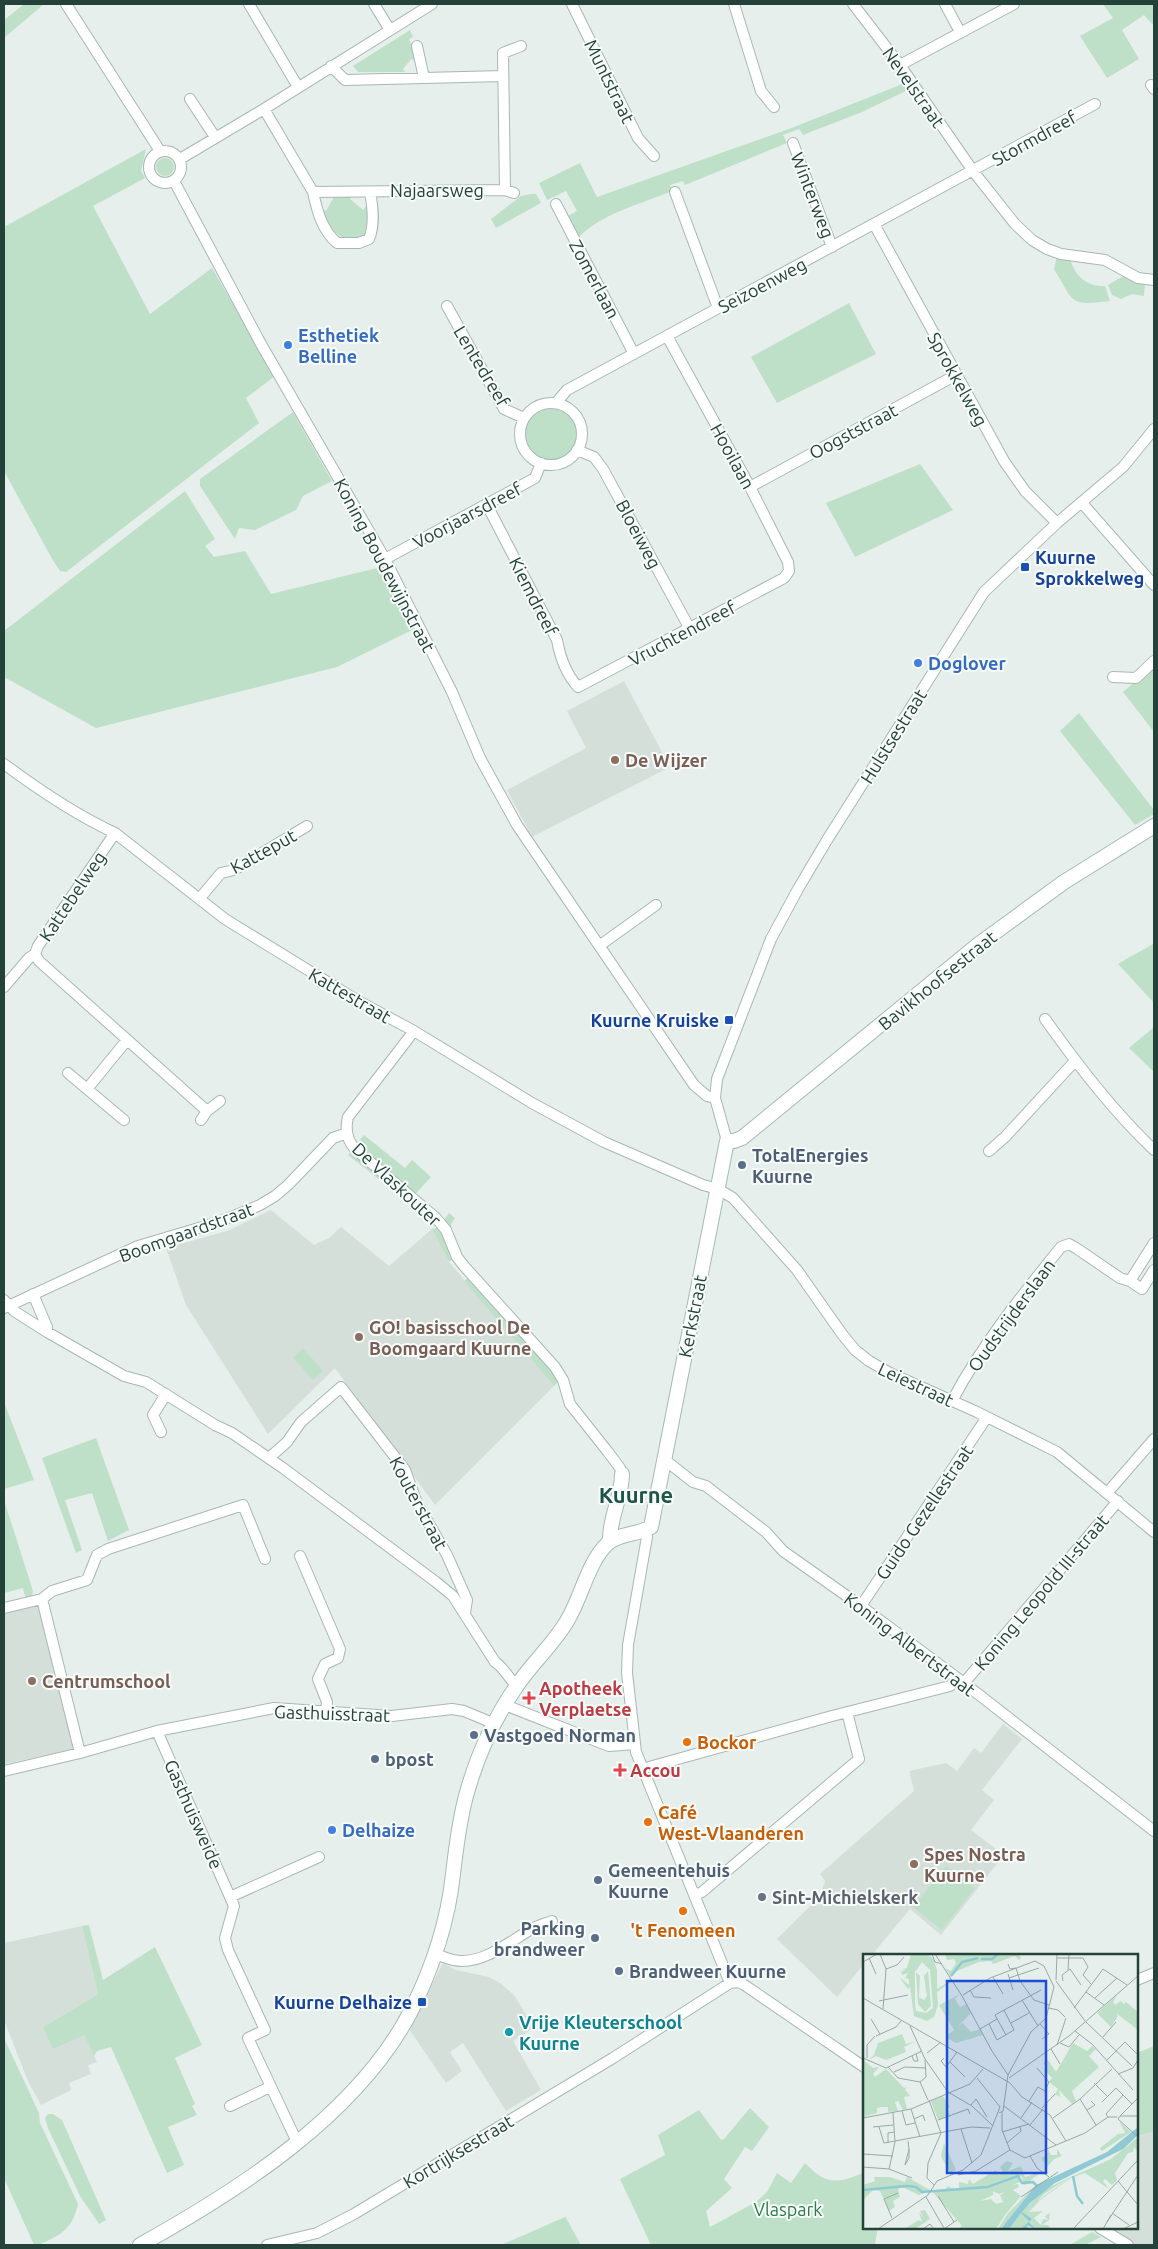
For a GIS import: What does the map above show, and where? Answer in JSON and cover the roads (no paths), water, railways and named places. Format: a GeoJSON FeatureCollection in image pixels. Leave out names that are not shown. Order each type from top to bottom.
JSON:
{"type":"FeatureCollection","features":[{"type":"Feature","properties":{"kind":"street"},"geometry":{"type":"LineString","coordinates":[[66,4],[160,151]]}},
{"type":"Feature","properties":{"kind":"street"},"geometry":{"type":"LineString","coordinates":[[249,4],[298,87]]}},
{"type":"Feature","properties":{"kind":"street"},"geometry":{"type":"LineString","coordinates":[[374,4],[390,30]]}},
{"type":"Feature","properties":{"kind":"street"},"geometry":{"type":"LineString","coordinates":[[180,159],[432,4]]}},
{"type":"Feature","properties":{"kind":"street","name":"Muntstraat"},"geometry":{"type":"LineString","coordinates":[[572,4],[638,138],[654,156]]}},
{"type":"Feature","properties":{"kind":"street"},"geometry":{"type":"LineString","coordinates":[[734,4],[762,91],[774,107]]}},
{"type":"Feature","properties":{"kind":"street","name":"Nevelstraat"},"geometry":{"type":"LineString","coordinates":[[853,4],[900,65],[972,171],[1015,224],[1040,244],[1061,254],[1104,260],[1138,278],[1154,280]]}},
{"type":"Feature","properties":{"kind":"street"},"geometry":{"type":"LineString","coordinates":[[945,4],[960,32]]}},
{"type":"Feature","properties":{"kind":"street"},"geometry":{"type":"LineString","coordinates":[[900,65],[1014,4]]}},
{"type":"Feature","properties":{"kind":"street"},"geometry":{"type":"LineString","coordinates":[[417,46],[424,78]]}},
{"type":"Feature","properties":{"kind":"street","name":"Najaarsweg"},"geometry":{"type":"LineString","coordinates":[[313,192],[370,192],[378,190],[509,192],[503,53],[521,46]]}},
{"type":"Feature","properties":{"kind":"street"},"geometry":{"type":"LineString","coordinates":[[331,66],[345,80],[503,76]]}},
{"type":"Feature","properties":{"kind":"street"},"geometry":{"type":"LineString","coordinates":[[190,99],[214,137]]}},
{"type":"Feature","properties":{"kind":"street","name":"Stormdreef"},"geometry":{"type":"LineString","coordinates":[[972,171],[1095,104]]}},
{"type":"Feature","properties":{"kind":"street","name":"Najaarsweg"},"geometry":{"type":"LineString","coordinates":[[264,109],[313,192],[317,210],[329,236],[337,243],[359,243],[369,239],[373,231],[370,192]]}},
{"type":"Feature","properties":{"kind":"street","name":"Winterweg"},"geometry":{"type":"LineString","coordinates":[[793,143],[832,247]]}},
{"type":"Feature","properties":{"kind":"street"},"geometry":{"type":"LineString","coordinates":[[160,151],[171,152],[180,159],[181,171],[174,181],[158,182],[150,172],[150,160],[160,151]]}},
{"type":"Feature","properties":{"kind":"street","name":"Seizoenweg"},"geometry":{"type":"LineString","coordinates":[[556,403],[566,390],[972,171]]}},
{"type":"Feature","properties":{"kind":"street","name":"Koning Boudewijnstraat"},"geometry":{"type":"LineString","coordinates":[[174,181],[261,344],[385,558],[452,692],[480,758],[512,816],[694,1085],[707,1096],[715,1098]]}},
{"type":"Feature","properties":{"kind":"street"},"geometry":{"type":"LineString","coordinates":[[675,192],[718,308]]}},
{"type":"Feature","properties":{"kind":"street","name":"Zomerlaan"},"geometry":{"type":"LineString","coordinates":[[556,204],[634,354]]}},
{"type":"Feature","properties":{"kind":"street","name":"Sprokkelweg"},"geometry":{"type":"LineString","coordinates":[[874,224],[1004,461],[1025,491],[1057,523]]}},
{"type":"Feature","properties":{"kind":"street","name":"Lentedreef"},"geometry":{"type":"LineString","coordinates":[[447,306],[504,409],[524,418]]}},
{"type":"Feature","properties":{"kind":"street","name":"Hooilaan"},"geometry":{"type":"LineString","coordinates":[[667,336],[750,487],[788,562],[789,570],[784,578]]}},
{"type":"Feature","properties":{"kind":"street","name":"Oogststraat"},"geometry":{"type":"LineString","coordinates":[[750,487],[956,375]]}},
{"type":"Feature","properties":{"kind":"street"},"geometry":{"type":"LineString","coordinates":[[547,403],[556,403],[566,406],[574,413],[582,431],[581,441],[571,458],[551,465],[541,463],[526,453],[520,435],[524,418],[530,411],[547,403]]}},
{"type":"Feature","properties":{"kind":"street","name":"Hulstsestraat"},"geometry":{"type":"LineString","coordinates":[[715,1098],[717,1079],[771,939],[827,840],[984,592],[1057,523],[1133,457],[1154,429]]}},
{"type":"Feature","properties":{"kind":"street","name":"Bloeiweg"},"geometry":{"type":"LineString","coordinates":[[577,450],[594,456],[603,469],[690,629]]}},
{"type":"Feature","properties":{"kind":"street","name":"Voorjaarsdreef"},"geometry":{"type":"LineString","coordinates":[[385,558],[535,478],[541,463]]}},
{"type":"Feature","properties":{"kind":"street"},"geometry":{"type":"LineString","coordinates":[[1082,503],[1154,585]]}},
{"type":"Feature","properties":{"kind":"street","name":"Kiemdreef"},"geometry":{"type":"LineString","coordinates":[[487,505],[557,640],[560,654],[572,679],[578,686]]}},
{"type":"Feature","properties":{"kind":"street","name":"Vruchtendreef"},"geometry":{"type":"LineString","coordinates":[[578,686],[690,629],[784,578]]}},
{"type":"Feature","properties":{"kind":"street"},"geometry":{"type":"LineString","coordinates":[[1113,677],[1136,678],[1154,661]]}},
{"type":"Feature","properties":{"kind":"street","name":"Kattestraat"},"geometry":{"type":"LineString","coordinates":[[4,764],[32,785],[98,825],[115,833],[225,919],[360,1002],[414,1031],[532,1103],[604,1142],[703,1185],[718,1189]]}},
{"type":"Feature","properties":{"kind":"street","name":"Katteput"},"geometry":{"type":"LineString","coordinates":[[200,898],[221,873],[234,870],[307,826]]}},
{"type":"Feature","properties":{"kind":"street","name":"Bavikhoofsestraat"},"geometry":{"type":"LineString","coordinates":[[727,1141],[742,1138],[979,944],[1021,912],[1064,882],[1154,826]]}},
{"type":"Feature","properties":{"kind":"street","name":"Kattebelweg"},"geometry":{"type":"LineString","coordinates":[[115,833],[38,946],[35,954],[39,961],[207,1111]]}},
{"type":"Feature","properties":{"kind":"street"},"geometry":{"type":"LineString","coordinates":[[599,946],[656,905]]}},
{"type":"Feature","properties":{"kind":"street"},"geometry":{"type":"LineString","coordinates":[[4,987],[29,958],[35,954]]}},
{"type":"Feature","properties":{"kind":"street"},"geometry":{"type":"LineString","coordinates":[[1045,1019],[1126,1123],[1154,1150]]}},
{"type":"Feature","properties":{"kind":"street"},"geometry":{"type":"LineString","coordinates":[[347,1133],[348,1117],[414,1031]]}},
{"type":"Feature","properties":{"kind":"street"},"geometry":{"type":"LineString","coordinates":[[88,1089],[127,1040]]}},
{"type":"Feature","properties":{"kind":"street"},"geometry":{"type":"LineString","coordinates":[[989,1151],[1076,1061]]}},
{"type":"Feature","properties":{"kind":"street"},"geometry":{"type":"LineString","coordinates":[[68,1073],[124,1120]]}},
{"type":"Feature","properties":{"kind":"street","name":"Kerkstraat"},"geometry":{"type":"LineString","coordinates":[[715,1098],[727,1141],[651,1526],[644,1532],[647,1537],[628,1645],[628,1673],[635,1744],[642,1769],[726,1969],[732,1973],[734,1982]]}},
{"type":"Feature","properties":{"kind":"street"},"geometry":{"type":"LineString","coordinates":[[201,1120],[207,1111],[220,1101]]}},
{"type":"Feature","properties":{"kind":"street","name":"Boomgaardstraat"},"geometry":{"type":"LineString","coordinates":[[5,1304],[33,1294],[138,1246],[219,1222],[260,1205],[288,1185],[334,1138],[347,1133]]}},
{"type":"Feature","properties":{"kind":"street","name":"De Vlaskouter"},"geometry":{"type":"LineString","coordinates":[[347,1133],[355,1149],[427,1209],[442,1225],[457,1257],[555,1367],[563,1380],[570,1404],[612,1457],[622,1474]]}},
{"type":"Feature","properties":{"kind":"street","name":"Leiestraat"},"geometry":{"type":"LineString","coordinates":[[718,1189],[733,1198],[797,1270],[855,1350],[869,1361],[890,1373],[987,1417],[1057,1452],[1108,1492],[1154,1532]]}},
{"type":"Feature","properties":{"kind":"street"},"geometry":{"type":"LineString","coordinates":[[1130,1281],[1154,1243]]}},
{"type":"Feature","properties":{"kind":"street","name":"Oudstrijderslaan"},"geometry":{"type":"LineString","coordinates":[[952,1401],[962,1382],[1003,1323],[1061,1247],[1069,1244],[1120,1278],[1130,1281],[1142,1289],[1154,1270]]}},
{"type":"Feature","properties":{"kind":"street"},"geometry":{"type":"LineString","coordinates":[[33,1294],[47,1327],[46,1332]]}},
{"type":"Feature","properties":{"kind":"street","name":"Kouterstraat"},"geometry":{"type":"LineString","coordinates":[[5,1304],[46,1332],[124,1376],[146,1382],[269,1458],[453,1596],[495,1662],[500,1665],[510,1681],[517,1685]]}},
{"type":"Feature","properties":{"kind":"street","name":"Kouterstraat"},"geometry":{"type":"LineString","coordinates":[[269,1458],[287,1442],[302,1422],[341,1386],[405,1470],[417,1503],[447,1555],[467,1600],[464,1614]]}},
{"type":"Feature","properties":{"kind":"street"},"geometry":{"type":"LineString","coordinates":[[161,1432],[153,1415],[166,1394]]}},
{"type":"Feature","properties":{"kind":"street","name":"Guido Gezellestraat"},"geometry":{"type":"LineString","coordinates":[[861,1606],[987,1417]]}},
{"type":"Feature","properties":{"kind":"street"},"geometry":{"type":"LineString","coordinates":[[1108,1492],[1154,1439]]}},
{"type":"Feature","properties":{"kind":"street","name":"Koning Albertstraat"},"geometry":{"type":"LineString","coordinates":[[665,1460],[693,1482],[706,1486],[714,1492],[766,1532],[783,1551],[861,1606],[1154,1831]]}},
{"type":"Feature","properties":{"kind":"street"},"geometry":{"type":"LineString","coordinates":[[610,1541],[612,1518],[622,1483],[622,1474]]}},
{"type":"Feature","properties":{"kind":"street","name":"Koning Leopold III-straat"},"geometry":{"type":"LineString","coordinates":[[960,1681],[1118,1501]]}},
{"type":"Feature","properties":{"kind":"street"},"geometry":{"type":"LineString","coordinates":[[4,1608],[42,1599],[52,1590],[87,1580],[97,1555],[108,1549],[243,1505],[265,1559]]}},
{"type":"Feature","properties":{"kind":"street"},"geometry":{"type":"LineString","coordinates":[[140,2245],[234,2190],[297,2142],[325,2119],[365,2077],[392,2041],[410,2013],[435,1954],[452,1882],[457,1839],[466,1795],[495,1724],[517,1685],[568,1621],[599,1553],[610,1541],[644,1532]]}},
{"type":"Feature","properties":{"kind":"street"},"geometry":{"type":"LineString","coordinates":[[300,1556],[340,1650],[338,1658],[325,1664],[318,1679],[327,1702],[326,1712]]}},
{"type":"Feature","properties":{"kind":"street"},"geometry":{"type":"LineString","coordinates":[[42,1599],[80,1753]]}},
{"type":"Feature","properties":{"kind":"street"},"geometry":{"type":"LineString","coordinates":[[642,1769],[677,1761],[696,1753],[847,1712],[950,1686],[960,1681]]}},
{"type":"Feature","properties":{"kind":"street"},"geometry":{"type":"LineString","coordinates":[[505,1705],[609,1746],[635,1744]]}},
{"type":"Feature","properties":{"kind":"street","name":"Gasthuisstraat"},"geometry":{"type":"LineString","coordinates":[[4,1771],[80,1753],[157,1731],[274,1708],[392,1716],[452,1709],[464,1711],[495,1724]]}},
{"type":"Feature","properties":{"kind":"street"},"geometry":{"type":"LineString","coordinates":[[695,1894],[702,1892],[859,1759],[847,1712]]}},
{"type":"Feature","properties":{"kind":"street","name":"Gasthuisweide"},"geometry":{"type":"LineString","coordinates":[[157,1731],[234,1906],[225,1938],[228,1950],[265,2030],[248,2038],[297,2142]]}},
{"type":"Feature","properties":{"kind":"street"},"geometry":{"type":"LineString","coordinates":[[230,1897],[319,1857]]}},
{"type":"Feature","properties":{"kind":"street"},"geometry":{"type":"LineString","coordinates":[[435,1954],[452,1960],[463,1961],[478,1958],[552,1921]]}},
{"type":"Feature","properties":{"kind":"street"},"geometry":{"type":"LineString","coordinates":[[1138,1980],[1154,1973]]}},
{"type":"Feature","properties":{"kind":"street"},"geometry":{"type":"LineString","coordinates":[[734,1982],[863,2066]]}},
{"type":"Feature","properties":{"kind":"street","name":"Kortrijksestraat"},"geometry":{"type":"LineString","coordinates":[[267,2245],[317,2233],[336,2224],[581,2078],[734,1982]]}},
{"type":"Feature","properties":{"kind":"street"},"geometry":{"type":"LineString","coordinates":[[230,2106],[270,2086]]}},
{"type":"Feature","properties":{"kind":"street"},"geometry":{"type":"LineString","coordinates":[[1102,2229],[1128,2245]]}},
{"type":"Feature","properties":{"kind":"place","name":"Esthetiek Belline"},"geometry":{"type":"Point","coordinates":[288,345]}},
{"type":"Feature","properties":{"kind":"place","name":"Kuurne Sprokkelweg"},"geometry":{"type":"Point","coordinates":[1025,567]}},
{"type":"Feature","properties":{"kind":"place","name":"Doglover"},"geometry":{"type":"Point","coordinates":[918,663]}},
{"type":"Feature","properties":{"kind":"place","name":"De Wijzer"},"geometry":{"type":"Point","coordinates":[615,760]}},
{"type":"Feature","properties":{"kind":"place","name":"Kuurne Kruiske"},"geometry":{"type":"Point","coordinates":[729,1020]}},
{"type":"Feature","properties":{"kind":"place","name":"TotalEnergies Kuurne"},"geometry":{"type":"Point","coordinates":[742,1165]}},
{"type":"Feature","properties":{"kind":"place","name":"GO! basisschool De Boomgaard Kuurne"},"geometry":{"type":"Point","coordinates":[359,1337]}},
{"type":"Feature","properties":{"kind":"place","name":"Centrumschool"},"geometry":{"type":"Point","coordinates":[32,1681]}},
{"type":"Feature","properties":{"kind":"place","name":"Apotheek Verplaetse"},"geometry":{"type":"Point","coordinates":[529,1698]}},
{"type":"Feature","properties":{"kind":"place","name":"Vastgoed Norman"},"geometry":{"type":"Point","coordinates":[474,1735]}},
{"type":"Feature","properties":{"kind":"place","name":"Bockor"},"geometry":{"type":"Point","coordinates":[687,1742]}},
{"type":"Feature","properties":{"kind":"place","name":"bpost"},"geometry":{"type":"Point","coordinates":[375,1759]}},
{"type":"Feature","properties":{"kind":"place","name":"Accou"},"geometry":{"type":"Point","coordinates":[620,1770]}},
{"type":"Feature","properties":{"kind":"place","name":"Café West-Vlaanderen"},"geometry":{"type":"Point","coordinates":[648,1822]}},
{"type":"Feature","properties":{"kind":"place","name":"Delhaize"},"geometry":{"type":"Point","coordinates":[332,1830]}},
{"type":"Feature","properties":{"kind":"place","name":"Spes Nostra Kuurne"},"geometry":{"type":"Point","coordinates":[914,1864]}},
{"type":"Feature","properties":{"kind":"place","name":"Gemeentehuis Kuurne"},"geometry":{"type":"Point","coordinates":[598,1880]}},
{"type":"Feature","properties":{"kind":"place","name":"Sint-Michielskerk"},"geometry":{"type":"Point","coordinates":[762,1897]}},
{"type":"Feature","properties":{"kind":"place","name":"'t Fenomeen"},"geometry":{"type":"Point","coordinates":[683,1911]}},
{"type":"Feature","properties":{"kind":"place","name":"Parking brandweer"},"geometry":{"type":"Point","coordinates":[595,1938]}},
{"type":"Feature","properties":{"kind":"place","name":"Brandweer Kuurne"},"geometry":{"type":"Point","coordinates":[619,1971]}},
{"type":"Feature","properties":{"kind":"place","name":"Kuurne Delhaize"},"geometry":{"type":"Point","coordinates":[422,2002]}},
{"type":"Feature","properties":{"kind":"place","name":"Vrije Kleuterschool Kuurne"},"geometry":{"type":"Point","coordinates":[509,2032]}},
{"type":"Feature","properties":{"kind":"district","name":"Kuurne"},"geometry":{"type":"Point","coordinates":[636,1494]}},
{"type":"Feature","properties":{"kind":"park label","name":"Vlaspark"},"geometry":{"type":"Point","coordinates":[788,2209]}}]}
